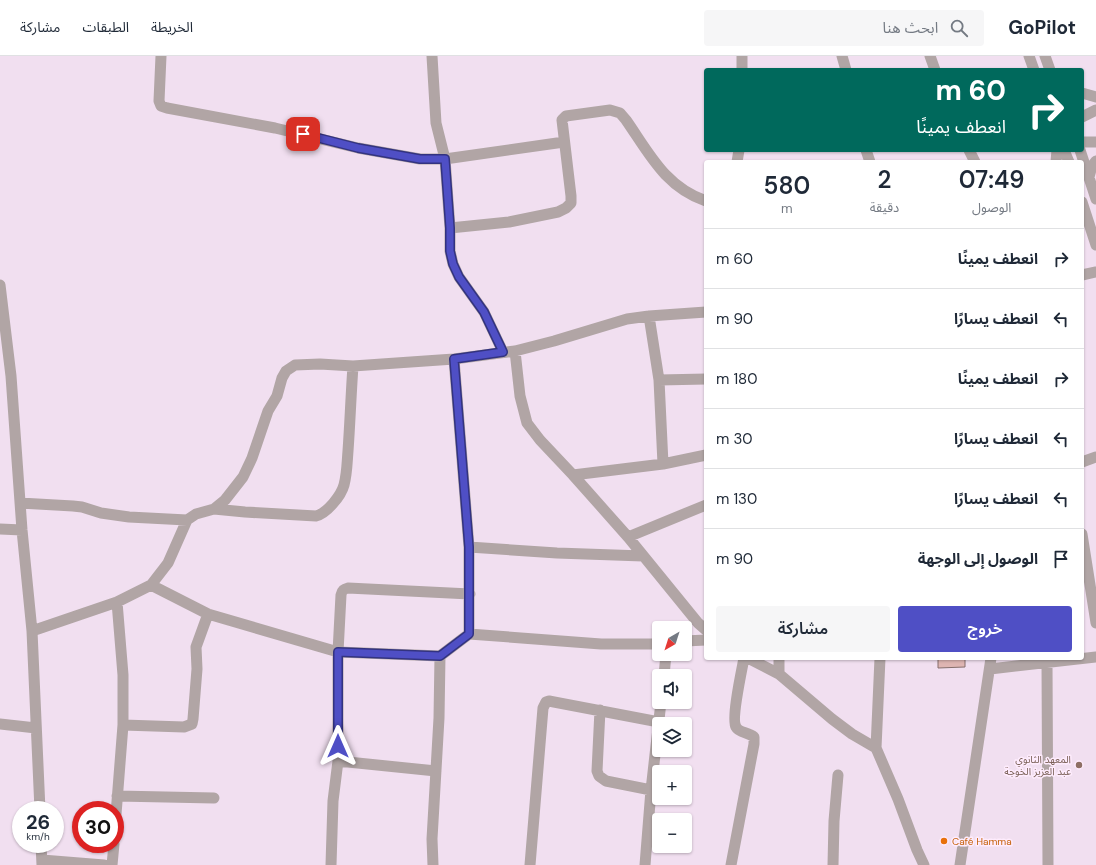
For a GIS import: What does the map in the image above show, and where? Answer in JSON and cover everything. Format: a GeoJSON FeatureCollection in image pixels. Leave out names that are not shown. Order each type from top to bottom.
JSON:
{"type":"FeatureCollection","features":[{"type":"Feature","properties":{"kind":"street"},"geometry":{"type":"LineString","coordinates":[[161,56],[159,101],[161,106],[167,108],[275,128],[358,148],[420,159],[445,159],[564,142]]}},
{"type":"Feature","properties":{"kind":"street"},"geometry":{"type":"LineString","coordinates":[[432,56],[436,123],[445,159],[450,228],[450,251],[453,264],[459,277],[509,351],[528,423],[540,440],[628,538],[698,623],[704,628]]}},
{"type":"Feature","properties":{"kind":"street"},"geometry":{"type":"LineString","coordinates":[[742,56],[742,68]]}},
{"type":"Feature","properties":{"kind":"street"},"geometry":{"type":"LineString","coordinates":[[842,56],[845,68]]}},
{"type":"Feature","properties":{"kind":"street"},"geometry":{"type":"LineString","coordinates":[[930,56],[934,68]]}},
{"type":"Feature","properties":{"kind":"street"},"geometry":{"type":"LineString","coordinates":[[1029,56],[1033,68]]}},
{"type":"Feature","properties":{"kind":"street"},"geometry":{"type":"LineString","coordinates":[[1044,56],[1049,68]]}},
{"type":"Feature","properties":{"kind":"street"},"geometry":{"type":"LineString","coordinates":[[1084,94],[1096,97]]}},
{"type":"Feature","properties":{"kind":"street"},"geometry":{"type":"LineString","coordinates":[[450,228],[509,222],[558,212],[566,208],[571,203],[571,196],[564,142],[563,117],[610,110],[620,113],[665,175],[675,185],[704,200]]}},
{"type":"Feature","properties":{"kind":"street"},"geometry":{"type":"LineString","coordinates":[[1084,116],[1096,110]]}},
{"type":"Feature","properties":{"kind":"street"},"geometry":{"type":"LineString","coordinates":[[1084,142],[1096,142]]}},
{"type":"Feature","properties":{"kind":"street"},"geometry":{"type":"LineString","coordinates":[[1089,177],[1092,166],[1096,161]]}},
{"type":"Feature","properties":{"kind":"street"},"geometry":{"type":"LineString","coordinates":[[1084,162],[1096,199]]}},
{"type":"Feature","properties":{"kind":"street"},"geometry":{"type":"LineString","coordinates":[[1084,208],[1096,245]]}},
{"type":"Feature","properties":{"kind":"street"},"geometry":{"type":"LineString","coordinates":[[1084,275],[1096,272]]}},
{"type":"Feature","properties":{"kind":"street"},"geometry":{"type":"LineString","coordinates":[[0,285],[12,376],[22,530],[32,631],[40,801]]}},
{"type":"Feature","properties":{"kind":"street"},"geometry":{"type":"LineString","coordinates":[[214,509],[225,500],[243,477],[252,458],[268,410],[276,396],[282,378],[289,368],[295,365],[353,366],[454,359],[509,351],[554,342],[627,319],[704,312]]}},
{"type":"Feature","properties":{"kind":"street"},"geometry":{"type":"LineString","coordinates":[[649,316],[659,380],[663,464]]}},
{"type":"Feature","properties":{"kind":"street"},"geometry":{"type":"LineString","coordinates":[[454,359],[469,547],[469,634]]}},
{"type":"Feature","properties":{"kind":"street"},"geometry":{"type":"LineString","coordinates":[[20,503],[82,507],[101,513],[129,517],[186,520],[196,514],[214,509],[316,516],[322,514],[327,511],[344,487],[350,432],[353,366]]}},
{"type":"Feature","properties":{"kind":"street"},"geometry":{"type":"LineString","coordinates":[[659,380],[704,379]]}},
{"type":"Feature","properties":{"kind":"street"},"geometry":{"type":"LineString","coordinates":[[573,475],[663,464],[704,455]]}},
{"type":"Feature","properties":{"kind":"street"},"geometry":{"type":"LineString","coordinates":[[1084,461],[1096,457]]}},
{"type":"Feature","properties":{"kind":"street"},"geometry":{"type":"LineString","coordinates":[[628,538],[704,506]]}},
{"type":"Feature","properties":{"kind":"street"},"geometry":{"type":"LineString","coordinates":[[32,631],[117,602],[151,584],[168,563],[186,520]]}},
{"type":"Feature","properties":{"kind":"street"},"geometry":{"type":"LineString","coordinates":[[0,529],[22,530]]}},
{"type":"Feature","properties":{"kind":"street"},"geometry":{"type":"LineString","coordinates":[[469,547],[557,553],[643,556]]}},
{"type":"Feature","properties":{"kind":"street"},"geometry":{"type":"LineString","coordinates":[[1084,547],[1096,623]]}},
{"type":"Feature","properties":{"kind":"street"},"geometry":{"type":"LineString","coordinates":[[151,584],[208,614],[338,652],[440,656],[469,634],[601,644],[652,644]]}},
{"type":"Feature","properties":{"kind":"street"},"geometry":{"type":"LineString","coordinates":[[331,865],[333,801],[338,761],[338,652],[340,595],[344,589],[470,594]]}},
{"type":"Feature","properties":{"kind":"street"},"geometry":{"type":"LineString","coordinates":[[117,602],[123,675],[122,725],[117,801]]}},
{"type":"Feature","properties":{"kind":"street"},"geometry":{"type":"LineString","coordinates":[[122,725],[184,727],[192,724],[197,669],[196,647],[208,614]]}},
{"type":"Feature","properties":{"kind":"street"},"geometry":{"type":"LineString","coordinates":[[692,641],[704,640]]}},
{"type":"Feature","properties":{"kind":"street"},"geometry":{"type":"LineString","coordinates":[[433,865],[432,839],[439,718],[440,656]]}},
{"type":"Feature","properties":{"kind":"street"},"geometry":{"type":"LineString","coordinates":[[1084,658],[1096,657]]}},
{"type":"Feature","properties":{"kind":"street"},"geometry":{"type":"LineString","coordinates":[[731,865],[754,744],[754,737],[740,731],[736,728],[734,723],[744,660]]}},
{"type":"Feature","properties":{"kind":"street"},"geometry":{"type":"LineString","coordinates":[[752,660],[779,674],[832,720],[876,748]]}},
{"type":"Feature","properties":{"kind":"street"},"geometry":{"type":"LineString","coordinates":[[779,660],[779,674]]}},
{"type":"Feature","properties":{"kind":"street"},"geometry":{"type":"LineString","coordinates":[[880,660],[876,748],[924,865]]}},
{"type":"Feature","properties":{"kind":"street"},"geometry":{"type":"LineString","coordinates":[[960,865],[991,663],[1047,663],[1072,660]]}},
{"type":"Feature","properties":{"kind":"street"},"geometry":{"type":"LineString","coordinates":[[1047,663],[1048,865]]}},
{"type":"Feature","properties":{"kind":"street"},"geometry":{"type":"LineString","coordinates":[[530,865],[544,704],[549,701],[652,721]]}},
{"type":"Feature","properties":{"kind":"street"},"geometry":{"type":"LineString","coordinates":[[600,710],[597,771],[599,776],[606,781],[651,790]]}},
{"type":"Feature","properties":{"kind":"street"},"geometry":{"type":"LineString","coordinates":[[0,724],[36,728]]}},
{"type":"Feature","properties":{"kind":"street"},"geometry":{"type":"LineString","coordinates":[[645,865],[655,757]]}},
{"type":"Feature","properties":{"kind":"street"},"geometry":{"type":"LineString","coordinates":[[338,761],[436,771]]}},
{"type":"Feature","properties":{"kind":"street"},"geometry":{"type":"LineString","coordinates":[[833,865],[834,821],[838,775]]}},
{"type":"Feature","properties":{"kind":"street"},"geometry":{"type":"LineString","coordinates":[[117,796],[214,798]]}},
{"type":"Feature","properties":{"kind":"street"},"geometry":{"type":"LineString","coordinates":[[112,865],[113,853]]}},
{"type":"Feature","properties":{"kind":"street"},"geometry":{"type":"LineString","coordinates":[[42,862],[104,865]]}},
{"type":"Feature","properties":{"kind":"building"},"geometry":{"type":"Polygon","coordinates":[[[938,660],[965,660],[965,667],[938,668],[938,660]]]}},
{"type":"Feature","properties":{"kind":"place","name":"المعهد الثانوي عبد العزيز الخوجة"},"geometry":{"type":"Point","coordinates":[1079,765]}},
{"type":"Feature","properties":{"kind":"place","name":"Café Hamma"},"geometry":{"type":"Point","coordinates":[944,841]}},
{"type":"Feature","properties":{"kind":"route"},"geometry":{"type":"LineString","coordinates":[[303,134],[358,148],[420,159],[445,159],[450,228],[450,251],[453,264],[459,277],[484,312],[503,352],[454,359],[469,547],[469,634],[440,656],[338,652],[338,746]]}}]}
